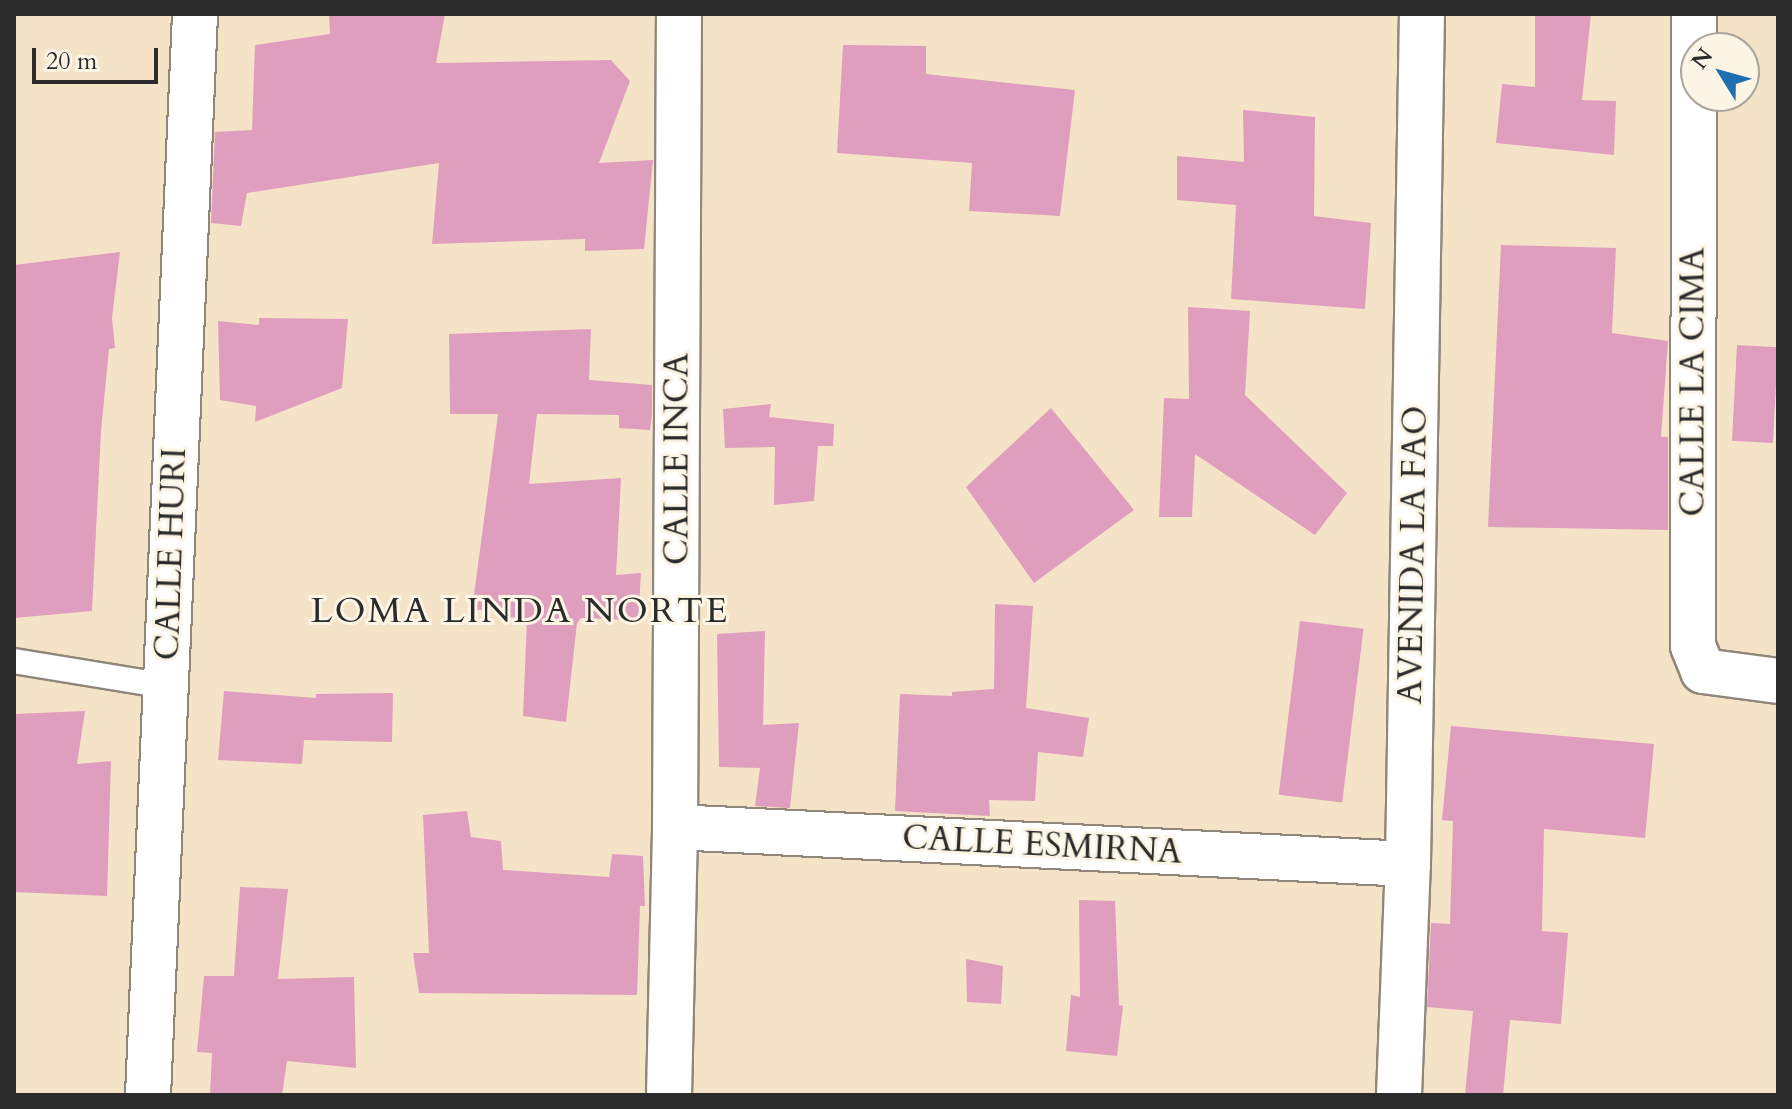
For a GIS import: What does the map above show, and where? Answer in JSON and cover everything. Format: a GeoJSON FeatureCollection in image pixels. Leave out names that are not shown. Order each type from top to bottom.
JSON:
{"type":"FeatureCollection","features":[{"type":"Feature","properties":{"kind":"street","name":"CALLE HURI"},"geometry":{"type":"LineString","coordinates":[[148,1095],[195,14]]}},
{"type":"Feature","properties":{"kind":"street","name":"CALLE INCA"},"geometry":{"type":"LineString","coordinates":[[669,1095],[675,827],[679,14]]}},
{"type":"Feature","properties":{"kind":"street","name":"AVENIDA LA FAO"},"geometry":{"type":"LineString","coordinates":[[1399,1095],[1408,864],[1422,14]]}},
{"type":"Feature","properties":{"kind":"street","name":"CALLE LA CIMA"},"geometry":{"type":"LineString","coordinates":[[1694,14],[1693,646],[1703,671],[1778,681]]}},
{"type":"Feature","properties":{"kind":"street","name":"CALLE ESMIRNA"},"geometry":{"type":"LineString","coordinates":[[675,827],[1408,864]]}},
{"type":"Feature","properties":{"kind":"lane"},"geometry":{"type":"LineString","coordinates":[[14,661],[166,686]]}},
{"type":"Feature","properties":{"kind":"building"},"geometry":{"type":"Polygon","coordinates":[[[329,14],[445,14],[436,63],[611,60],[630,81],[599,163],[653,160],[644,249],[585,251],[585,239],[432,244],[439,163],[247,193],[241,226],[211,223],[215,132],[252,130],[255,45],[330,34],[329,14]]]}},
{"type":"Feature","properties":{"kind":"building"},"geometry":{"type":"Polygon","coordinates":[[[1535,14],[1591,14],[1582,100],[1616,101],[1614,155],[1496,143],[1502,84],[1535,87],[1535,14]]]}},
{"type":"Feature","properties":{"kind":"building"},"geometry":{"type":"Polygon","coordinates":[[[843,45],[926,46],[926,74],[1075,90],[1060,216],[969,211],[972,163],[837,153],[843,45]]]}},
{"type":"Feature","properties":{"kind":"building"},"geometry":{"type":"Polygon","coordinates":[[[1243,110],[1315,117],[1314,216],[1371,223],[1365,309],[1231,299],[1236,205],[1177,200],[1177,156],[1244,162],[1243,110]]]}},
{"type":"Feature","properties":{"kind":"building"},"geometry":{"type":"Polygon","coordinates":[[[1501,245],[1616,248],[1612,333],[1668,341],[1661,437],[1668,437],[1668,530],[1488,527],[1501,245]]]}},
{"type":"Feature","properties":{"kind":"building"},"geometry":{"type":"Polygon","coordinates":[[[120,252],[112,318],[115,348],[109,349],[101,431],[92,611],[14,618],[14,265],[120,252]]]}},
{"type":"Feature","properties":{"kind":"building"},"geometry":{"type":"Polygon","coordinates":[[[1188,307],[1250,311],[1245,395],[1347,493],[1315,535],[1195,454],[1192,517],[1159,517],[1164,398],[1189,399],[1188,307]]]}},
{"type":"Feature","properties":{"kind":"building"},"geometry":{"type":"Polygon","coordinates":[[[259,318],[348,319],[342,388],[255,422],[256,406],[220,400],[218,321],[259,325],[259,318]]]}},
{"type":"Feature","properties":{"kind":"building"},"geometry":{"type":"Polygon","coordinates":[[[591,329],[589,380],[652,385],[652,415],[650,430],[619,428],[619,415],[537,414],[529,484],[621,478],[616,575],[641,573],[638,620],[581,618],[577,623],[566,722],[523,716],[527,619],[500,616],[500,610],[472,610],[498,414],[450,414],[449,334],[591,329]]]}},
{"type":"Feature","properties":{"kind":"building"},"geometry":{"type":"Polygon","coordinates":[[[1737,345],[1778,347],[1773,443],[1732,441],[1737,345]]]}},
{"type":"Feature","properties":{"kind":"building"},"geometry":{"type":"Polygon","coordinates":[[[771,404],[769,417],[834,424],[833,446],[818,446],[814,501],[774,505],[775,447],[725,448],[723,409],[771,404]]]}},
{"type":"Feature","properties":{"kind":"building"},"geometry":{"type":"Polygon","coordinates":[[[1051,408],[1134,510],[1034,583],[966,487],[1051,408]]]}},
{"type":"Feature","properties":{"kind":"building"},"geometry":{"type":"Polygon","coordinates":[[[995,604],[1033,606],[1026,708],[1089,718],[1083,757],[1038,752],[1035,801],[989,800],[990,816],[895,811],[900,694],[952,696],[952,692],[994,689],[995,604]]]}},
{"type":"Feature","properties":{"kind":"building"},"geometry":{"type":"Polygon","coordinates":[[[1300,621],[1364,629],[1342,802],[1279,795],[1300,621]]]}},
{"type":"Feature","properties":{"kind":"building"},"geometry":{"type":"Polygon","coordinates":[[[765,631],[763,725],[799,723],[790,808],[755,806],[760,768],[719,767],[717,634],[765,631]]]}},
{"type":"Feature","properties":{"kind":"building"},"geometry":{"type":"Polygon","coordinates":[[[224,691],[316,698],[316,694],[393,693],[392,742],[304,740],[302,764],[218,760],[224,691]]]}},
{"type":"Feature","properties":{"kind":"building"},"geometry":{"type":"Polygon","coordinates":[[[85,711],[77,764],[111,761],[107,896],[14,892],[14,714],[85,711]]]}},
{"type":"Feature","properties":{"kind":"building"},"geometry":{"type":"Polygon","coordinates":[[[1451,726],[1654,744],[1645,838],[1544,829],[1542,931],[1568,933],[1561,1024],[1510,1020],[1503,1095],[1465,1095],[1473,1011],[1427,1007],[1431,923],[1450,924],[1453,821],[1442,820],[1451,726]]]}},
{"type":"Feature","properties":{"kind":"building"},"geometry":{"type":"Polygon","coordinates":[[[467,811],[471,837],[501,841],[503,870],[609,877],[612,854],[643,856],[645,906],[640,906],[637,995],[419,993],[413,953],[429,953],[423,815],[467,811]]]}},
{"type":"Feature","properties":{"kind":"building"},"geometry":{"type":"Polygon","coordinates":[[[240,887],[288,889],[278,979],[354,977],[356,1068],[287,1061],[282,1095],[210,1095],[212,1053],[197,1052],[204,976],[234,976],[240,887]]]}},
{"type":"Feature","properties":{"kind":"building"},"geometry":{"type":"Polygon","coordinates":[[[1079,900],[1115,901],[1119,1005],[1123,1006],[1117,1056],[1066,1051],[1071,995],[1080,997],[1079,900]]]}},
{"type":"Feature","properties":{"kind":"building"},"geometry":{"type":"Polygon","coordinates":[[[966,959],[1003,966],[1001,1004],[967,1002],[966,959]]]}},
{"type":"Feature","properties":{"kind":"district","name":"LOMA LINDA NORTE"},"geometry":{"type":"Point","coordinates":[520,611]}}]}
